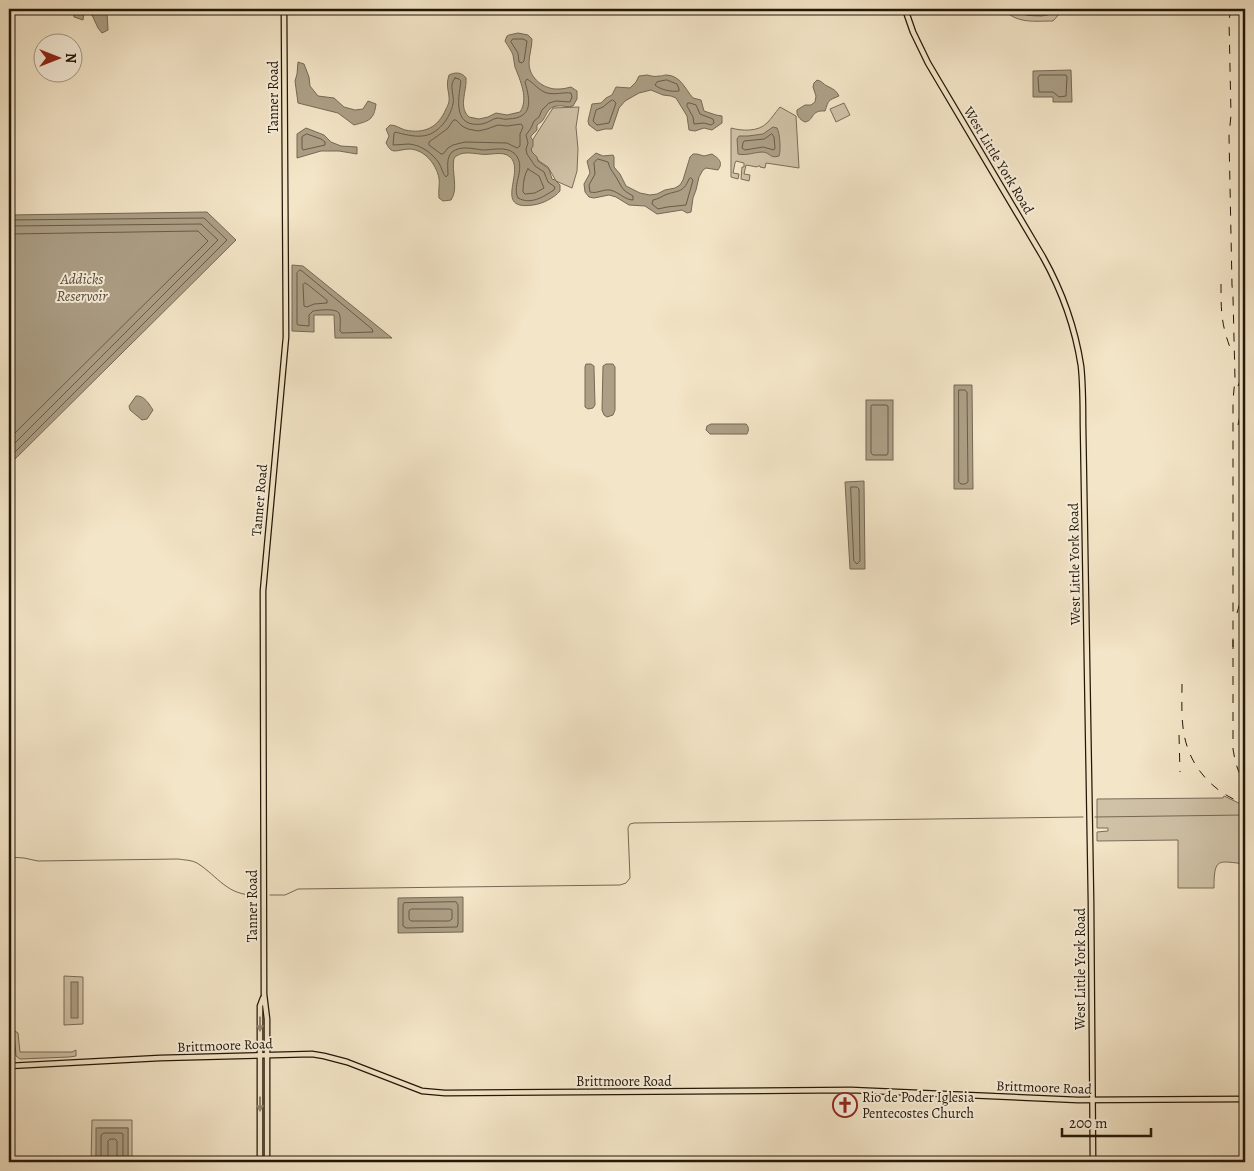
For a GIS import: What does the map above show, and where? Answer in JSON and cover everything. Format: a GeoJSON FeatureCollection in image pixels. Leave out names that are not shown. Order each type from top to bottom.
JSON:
{"type":"FeatureCollection","features":[{"type":"Feature","properties":{"kind":"main road","name":"Tanner Road"},"geometry":{"type":"LineString","coordinates":[[267,1162],[267,1019],[264,994],[263,591],[286,338],[284,9]]}},
{"type":"Feature","properties":{"kind":"main road","name":"West Little York Road"},"geometry":{"type":"LineString","coordinates":[[905,9],[928,62],[1056,280],[1069,315],[1079,355],[1083,392],[1093,1162]]}},
{"type":"Feature","properties":{"kind":"main road","name":"Tanner Road"},"geometry":{"type":"LineString","coordinates":[[260,1162],[260,1013],[264,994]]}},
{"type":"Feature","properties":{"kind":"main road","name":"Brittmoore Road"},"geometry":{"type":"LineString","coordinates":[[9,1066],[160,1058],[308,1054],[347,1062],[422,1090],[445,1094],[851,1090],[1092,1100],[1245,1099]]}},
{"type":"Feature","properties":{"kind":"shaded area"},"geometry":{"type":"Polygon","coordinates":[[[1003,9],[1012,9],[1026,15],[1041,16],[1048,15],[1057,9],[1066,9],[1053,21],[1026,21],[1008,14],[1003,9]]]}},
{"type":"Feature","properties":{"kind":"shaded area"},"geometry":{"type":"Polygon","coordinates":[[[844,103],[850,115],[836,122],[830,109],[844,103]]]}},
{"type":"Feature","properties":{"kind":"shaded area"},"geometry":{"type":"Polygon","coordinates":[[[579,107],[576,127],[577,171],[572,188],[556,181],[548,167],[539,161],[531,151],[532,141],[553,108],[579,107]]]}},
{"type":"Feature","properties":{"kind":"shaded area"},"geometry":{"type":"Polygon","coordinates":[[[780,107],[796,116],[799,168],[766,163],[765,168],[746,165],[744,174],[750,175],[749,181],[741,179],[744,163],[736,161],[733,173],[739,174],[738,179],[731,177],[731,128],[745,130],[759,128],[767,123],[780,107]]]}},
{"type":"Feature","properties":{"kind":"shaded area"},"geometry":{"type":"Polygon","coordinates":[[[1224,796],[1245,806],[1245,864],[1219,863],[1215,871],[1214,888],[1178,888],[1178,840],[1097,841],[1097,832],[1108,831],[1108,828],[1097,828],[1097,799],[1223,798],[1224,796]]]}},
{"type":"Feature","properties":{"kind":"shaded area"},"geometry":{"type":"Polygon","coordinates":[[[64,976],[83,977],[83,1024],[64,1025],[64,976]]]}},
{"type":"Feature","properties":{"kind":"shaded area"},"geometry":{"type":"Polygon","coordinates":[[[15,1031],[18,1033],[20,1052],[72,1052],[76,1050],[76,1056],[20,1059],[16,1056],[15,1031]]]}},
{"type":"Feature","properties":{"kind":"shaded area"},"geometry":{"type":"Polygon","coordinates":[[[92,1120],[132,1120],[132,1162],[128,1162],[128,1128],[97,1128],[96,1162],[91,1162],[92,1120]]]}},
{"type":"Feature","properties":{"kind":"water"},"geometry":{"type":"Polygon","coordinates":[[[72,9],[105,9],[107,12],[108,30],[102,33],[92,15],[84,12],[83,20],[74,17],[72,9]]]}},
{"type":"Feature","properties":{"kind":"water"},"geometry":{"type":"Polygon","coordinates":[[[1012,9],[1057,9],[1035,16],[1023,14],[1012,9]]]}},
{"type":"Feature","properties":{"kind":"water"},"geometry":{"type":"Polygon","coordinates":[[[518,33],[528,35],[532,39],[529,60],[530,68],[538,82],[553,89],[571,87],[577,91],[577,99],[573,106],[552,108],[548,111],[543,121],[537,125],[537,130],[531,136],[533,140],[532,152],[538,161],[549,169],[552,179],[560,185],[560,191],[540,203],[521,205],[514,202],[512,196],[515,171],[514,163],[510,157],[503,154],[466,153],[454,158],[455,185],[453,196],[451,200],[443,201],[439,198],[439,178],[429,159],[415,150],[391,150],[386,143],[389,136],[386,129],[392,125],[405,130],[418,131],[435,125],[443,116],[449,102],[447,83],[449,75],[456,73],[466,78],[463,104],[469,117],[479,119],[496,113],[507,115],[520,112],[524,101],[523,90],[513,55],[505,41],[507,36],[518,33]]]}},
{"type":"Feature","properties":{"kind":"water"},"geometry":{"type":"Polygon","coordinates":[[[298,62],[304,64],[310,86],[318,96],[334,98],[344,107],[355,110],[363,109],[368,101],[376,104],[372,117],[367,121],[354,125],[338,113],[298,103],[295,81],[298,62]]]}},
{"type":"Feature","properties":{"kind":"water"},"geometry":{"type":"Polygon","coordinates":[[[1071,70],[1072,102],[1053,102],[1053,97],[1033,97],[1033,71],[1071,70]]]}},
{"type":"Feature","properties":{"kind":"water"},"geometry":{"type":"Polygon","coordinates":[[[667,75],[676,78],[693,98],[701,100],[704,111],[722,116],[722,123],[712,130],[704,128],[695,131],[689,130],[687,116],[676,98],[651,90],[639,93],[625,101],[619,108],[612,129],[597,131],[589,125],[588,121],[592,104],[601,103],[612,95],[616,87],[630,88],[639,76],[667,75]]]}},
{"type":"Feature","properties":{"kind":"water"},"geometry":{"type":"Polygon","coordinates":[[[817,80],[837,92],[839,96],[829,101],[825,111],[817,112],[805,122],[797,114],[797,110],[815,102],[816,96],[813,87],[817,80]]]}},
{"type":"Feature","properties":{"kind":"water"},"geometry":{"type":"Polygon","coordinates":[[[773,127],[777,128],[779,134],[779,156],[774,157],[763,152],[738,154],[737,139],[739,136],[763,134],[773,127]]]}},
{"type":"Feature","properties":{"kind":"water"},"geometry":{"type":"Polygon","coordinates":[[[306,128],[324,135],[331,142],[341,146],[357,147],[357,154],[321,151],[297,158],[297,134],[306,128]]]}},
{"type":"Feature","properties":{"kind":"water"},"geometry":{"type":"Polygon","coordinates":[[[596,153],[603,156],[613,155],[614,167],[626,186],[640,193],[650,195],[680,185],[690,157],[693,154],[704,156],[712,154],[720,162],[720,167],[718,170],[706,168],[703,170],[693,198],[691,212],[687,213],[682,210],[657,214],[645,206],[629,205],[609,195],[589,197],[585,192],[584,184],[590,173],[587,161],[596,153]]]}},
{"type":"Feature","properties":{"kind":"water","name":"Addicks Reservoir"},"geometry":{"type":"Polygon","coordinates":[[[207,212],[236,240],[9,465],[9,215],[207,212]]]}},
{"type":"Feature","properties":{"kind":"water"},"geometry":{"type":"Polygon","coordinates":[[[292,265],[303,266],[392,338],[335,338],[334,315],[314,315],[314,332],[292,331],[292,265]]]}},
{"type":"Feature","properties":{"kind":"water"},"geometry":{"type":"Polygon","coordinates":[[[586,364],[594,366],[595,405],[593,408],[588,409],[585,407],[586,364]]]}},
{"type":"Feature","properties":{"kind":"water"},"geometry":{"type":"Polygon","coordinates":[[[613,364],[615,367],[615,410],[613,415],[607,417],[602,410],[603,366],[613,364]]]}},
{"type":"Feature","properties":{"kind":"water"},"geometry":{"type":"Polygon","coordinates":[[[954,385],[972,385],[973,489],[954,489],[954,385]]]}},
{"type":"Feature","properties":{"kind":"water"},"geometry":{"type":"Polygon","coordinates":[[[136,396],[144,398],[153,410],[147,419],[142,420],[130,410],[129,406],[136,396]]]}},
{"type":"Feature","properties":{"kind":"water"},"geometry":{"type":"Polygon","coordinates":[[[866,400],[893,400],[893,460],[866,460],[866,400]]]}},
{"type":"Feature","properties":{"kind":"water"},"geometry":{"type":"Polygon","coordinates":[[[711,424],[746,424],[748,430],[747,434],[710,434],[706,430],[707,426],[711,424]]]}},
{"type":"Feature","properties":{"kind":"water"},"geometry":{"type":"Polygon","coordinates":[[[864,481],[865,569],[850,569],[845,482],[864,481]]]}},
{"type":"Feature","properties":{"kind":"water"},"geometry":{"type":"Polygon","coordinates":[[[463,897],[463,932],[398,933],[398,898],[463,897]]]}},
{"type":"Feature","properties":{"kind":"water"},"geometry":{"type":"Polygon","coordinates":[[[71,982],[78,982],[78,1018],[71,1018],[71,982]]]}},
{"type":"Feature","properties":{"kind":"water"},"geometry":{"type":"Polygon","coordinates":[[[96,1128],[128,1128],[128,1162],[96,1162],[96,1128]]]}},
{"type":"Feature","properties":{"kind":"waterway"},"geometry":{"type":"LineString","coordinates":[[1095,817],[1245,815]]}},
{"type":"Feature","properties":{"kind":"waterway"},"geometry":{"type":"LineString","coordinates":[[270,895],[285,895],[298,889],[620,885],[626,883],[630,878],[628,828],[630,824],[634,823],[1083,817]]}},
{"type":"Feature","properties":{"kind":"waterway"},"geometry":{"type":"LineString","coordinates":[[9,857],[38,861],[188,860],[205,868],[230,889],[256,895]]}},
{"type":"Feature","properties":{"kind":"railway"},"geometry":{"type":"LineString","coordinates":[[1231,9],[1229,20],[1231,115],[1229,136],[1235,379],[1233,400],[1233,647]]}},
{"type":"Feature","properties":{"kind":"railway"},"geometry":{"type":"LineString","coordinates":[[1221,284],[1222,317],[1231,350]]}},
{"type":"Feature","properties":{"kind":"railway"},"geometry":{"type":"LineString","coordinates":[[1238,386],[1245,369]]}},
{"type":"Feature","properties":{"kind":"railway"},"geometry":{"type":"LineString","coordinates":[[1238,425],[1245,396]]}},
{"type":"Feature","properties":{"kind":"railway"},"geometry":{"type":"LineString","coordinates":[[1237,613],[1241,596],[1241,527],[1245,506]]}},
{"type":"Feature","properties":{"kind":"railway"},"geometry":{"type":"LineString","coordinates":[[1233,640],[1233,749],[1237,767],[1245,783]]}},
{"type":"Feature","properties":{"kind":"railway"},"geometry":{"type":"LineString","coordinates":[[1182,684],[1183,728],[1192,758],[1205,778],[1214,786],[1223,793],[1245,804]]}},
{"type":"Feature","properties":{"kind":"railway"},"geometry":{"type":"LineString","coordinates":[[1179,735],[1180,772]]}},
{"type":"Feature","properties":{"kind":"place","name":"Rio de Poder Iglesia Pentecostes Church"},"geometry":{"type":"Point","coordinates":[845,1105]}}]}
